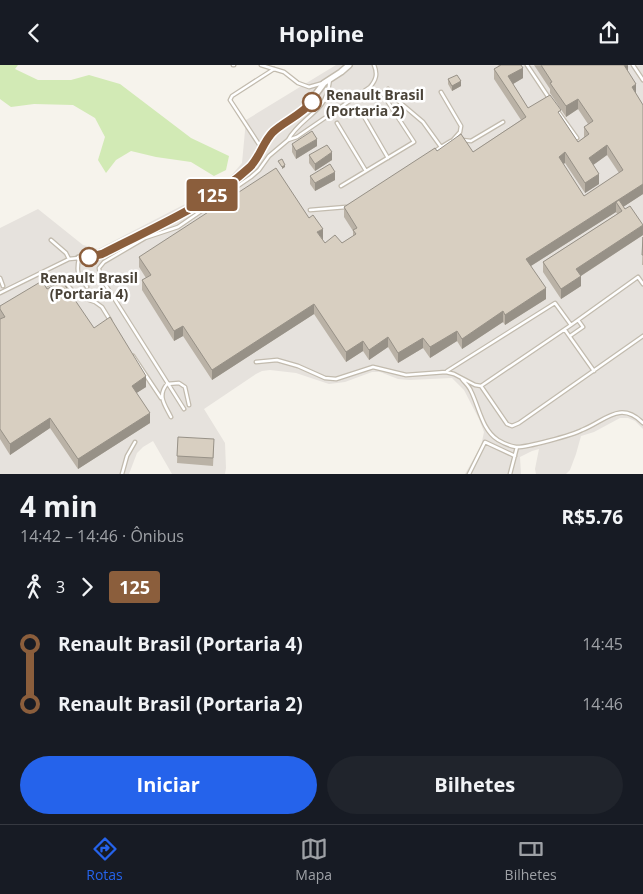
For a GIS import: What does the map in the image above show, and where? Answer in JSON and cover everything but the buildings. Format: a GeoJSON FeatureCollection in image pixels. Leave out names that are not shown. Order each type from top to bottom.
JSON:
{"type":"FeatureCollection","features":[{"type":"Feature","properties":{"kind":"street"},"geometry":{"type":"LineString","coordinates":[[79,258],[102,254],[202,201],[250,167],[274,131],[308,107],[324,83],[348,65]]}},
{"type":"Feature","properties":{"kind":"lane"},"geometry":{"type":"LineString","coordinates":[[261,65],[284,72],[298,83],[309,87],[324,83]]}},
{"type":"Feature","properties":{"kind":"lane"},"geometry":{"type":"LineString","coordinates":[[288,140],[297,137],[370,87],[375,81],[377,71],[374,65]]}},
{"type":"Feature","properties":{"kind":"lane"},"geometry":{"type":"LineString","coordinates":[[527,65],[551,102]]}},
{"type":"Feature","properties":{"kind":"lane"},"geometry":{"type":"LineString","coordinates":[[633,65],[643,80]]}},
{"type":"Feature","properties":{"kind":"lane"},"geometry":{"type":"LineString","coordinates":[[262,150],[230,100],[232,96],[274,69]]}},
{"type":"Feature","properties":{"kind":"lane"},"geometry":{"type":"LineString","coordinates":[[184,409],[100,276],[99,268],[104,262],[145,238],[178,227],[251,177],[259,170],[269,156],[288,140],[293,131],[322,105],[331,79]]}},
{"type":"Feature","properties":{"kind":"lane"},"geometry":{"type":"LineString","coordinates":[[388,89],[423,122],[441,147]]}},
{"type":"Feature","properties":{"kind":"lane"},"geometry":{"type":"LineString","coordinates":[[433,152],[452,141],[460,132],[462,125],[441,92]]}},
{"type":"Feature","properties":{"kind":"lane"},"geometry":{"type":"LineString","coordinates":[[341,186],[414,142],[382,93]]}},
{"type":"Feature","properties":{"kind":"lane"},"geometry":{"type":"LineString","coordinates":[[359,108],[388,158]]}},
{"type":"Feature","properties":{"kind":"lane"},"geometry":{"type":"LineString","coordinates":[[556,109],[577,138]]}},
{"type":"Feature","properties":{"kind":"lane"},"geometry":{"type":"LineString","coordinates":[[452,141],[471,141],[503,122]]}},
{"type":"Feature","properties":{"kind":"lane"},"geometry":{"type":"LineString","coordinates":[[337,123],[366,171]]}},
{"type":"Feature","properties":{"kind":"lane"},"geometry":{"type":"LineString","coordinates":[[310,211],[343,208],[352,205]]}},
{"type":"Feature","properties":{"kind":"lane"},"geometry":{"type":"LineString","coordinates":[[51,240],[66,253],[69,259]]}},
{"type":"Feature","properties":{"kind":"lane"},"geometry":{"type":"LineString","coordinates":[[0,293],[69,259],[79,258],[77,270],[88,287]]}},
{"type":"Feature","properties":{"kind":"lane"},"geometry":{"type":"LineString","coordinates":[[481,387],[565,330],[638,277],[643,284]]}},
{"type":"Feature","properties":{"kind":"lane"},"geometry":{"type":"LineString","coordinates":[[0,278],[3,286]]}},
{"type":"Feature","properties":{"kind":"lane"},"geometry":{"type":"LineString","coordinates":[[40,289],[56,280],[65,282],[77,296],[95,302],[102,307],[115,328]]}},
{"type":"Feature","properties":{"kind":"lane"},"geometry":{"type":"LineString","coordinates":[[446,372],[555,303],[571,325]]}},
{"type":"Feature","properties":{"kind":"lane"},"geometry":{"type":"LineString","coordinates":[[570,337],[583,327],[578,320]]}},
{"type":"Feature","properties":{"kind":"lane"},"geometry":{"type":"LineString","coordinates":[[565,330],[594,371]]}},
{"type":"Feature","properties":{"kind":"lane"},"geometry":{"type":"LineString","coordinates":[[256,362],[277,360],[298,366],[325,378],[336,379],[373,367],[406,375],[446,372],[481,387],[507,423],[512,426],[643,336]]}},
{"type":"Feature","properties":{"kind":"lane"},"geometry":{"type":"LineString","coordinates":[[132,353],[171,417]]}},
{"type":"Feature","properties":{"kind":"lane"},"geometry":{"type":"LineString","coordinates":[[138,372],[142,369]]}},
{"type":"Feature","properties":{"kind":"lane"},"geometry":{"type":"LineString","coordinates":[[461,377],[470,389],[486,426],[492,435],[499,441],[517,447],[528,446],[583,430],[609,415],[618,413],[628,413],[636,416],[643,423]]}},
{"type":"Feature","properties":{"kind":"lane"},"geometry":{"type":"LineString","coordinates":[[167,384],[179,383],[185,387],[189,405]]}},
{"type":"Feature","properties":{"kind":"lane"},"geometry":{"type":"LineString","coordinates":[[161,398],[167,384]]}},
{"type":"Feature","properties":{"kind":"lane"},"geometry":{"type":"LineString","coordinates":[[469,474],[485,442],[515,456]]}},
{"type":"Feature","properties":{"kind":"lane"},"geometry":{"type":"LineString","coordinates":[[122,474],[127,456],[135,443]]}},
{"type":"Feature","properties":{"kind":"lane"},"geometry":{"type":"LineString","coordinates":[[510,474],[517,447]]}},
{"type":"Feature","properties":{"kind":"shaded area"},"geometry":{"type":"Polygon","coordinates":[[[336,65],[643,65],[643,429],[635,421],[628,418],[620,418],[594,432],[581,436],[570,470],[566,474],[536,474],[535,469],[539,449],[520,457],[521,474],[465,474],[481,446],[484,432],[464,390],[452,378],[409,380],[398,379],[380,372],[372,372],[345,382],[329,384],[296,373],[270,370],[256,374],[204,409],[225,443],[225,474],[172,474],[153,441],[137,453],[129,474],[0,474],[0,228],[38,209],[83,245],[98,249],[224,184],[242,163],[246,120],[336,65]]]}},
{"type":"Feature","properties":{"kind":"green space"},"geometry":{"type":"Polygon","coordinates":[[[0,65],[18,65],[15,69],[38,80],[71,80],[89,75],[120,84],[191,138],[229,156],[226,170],[214,176],[191,162],[131,151],[116,160],[106,173],[98,160],[105,137],[95,118],[73,105],[34,104],[11,107],[0,99],[0,65]]]}},
{"type":"Feature","properties":{"kind":"bus line","name":"125"},"geometry":{"type":"LineString","coordinates":[[89,257],[102,254],[208,198],[250,167],[259,156],[270,135],[312,102]]}},
{"type":"Feature","properties":{"kind":"place","name":"Renault Brasil (Portaria 2)"},"geometry":{"type":"Point","coordinates":[312,102]}},
{"type":"Feature","properties":{"kind":"place","name":"Renault Brasil (Portaria 4)"},"geometry":{"type":"Point","coordinates":[89,257]}}]}
